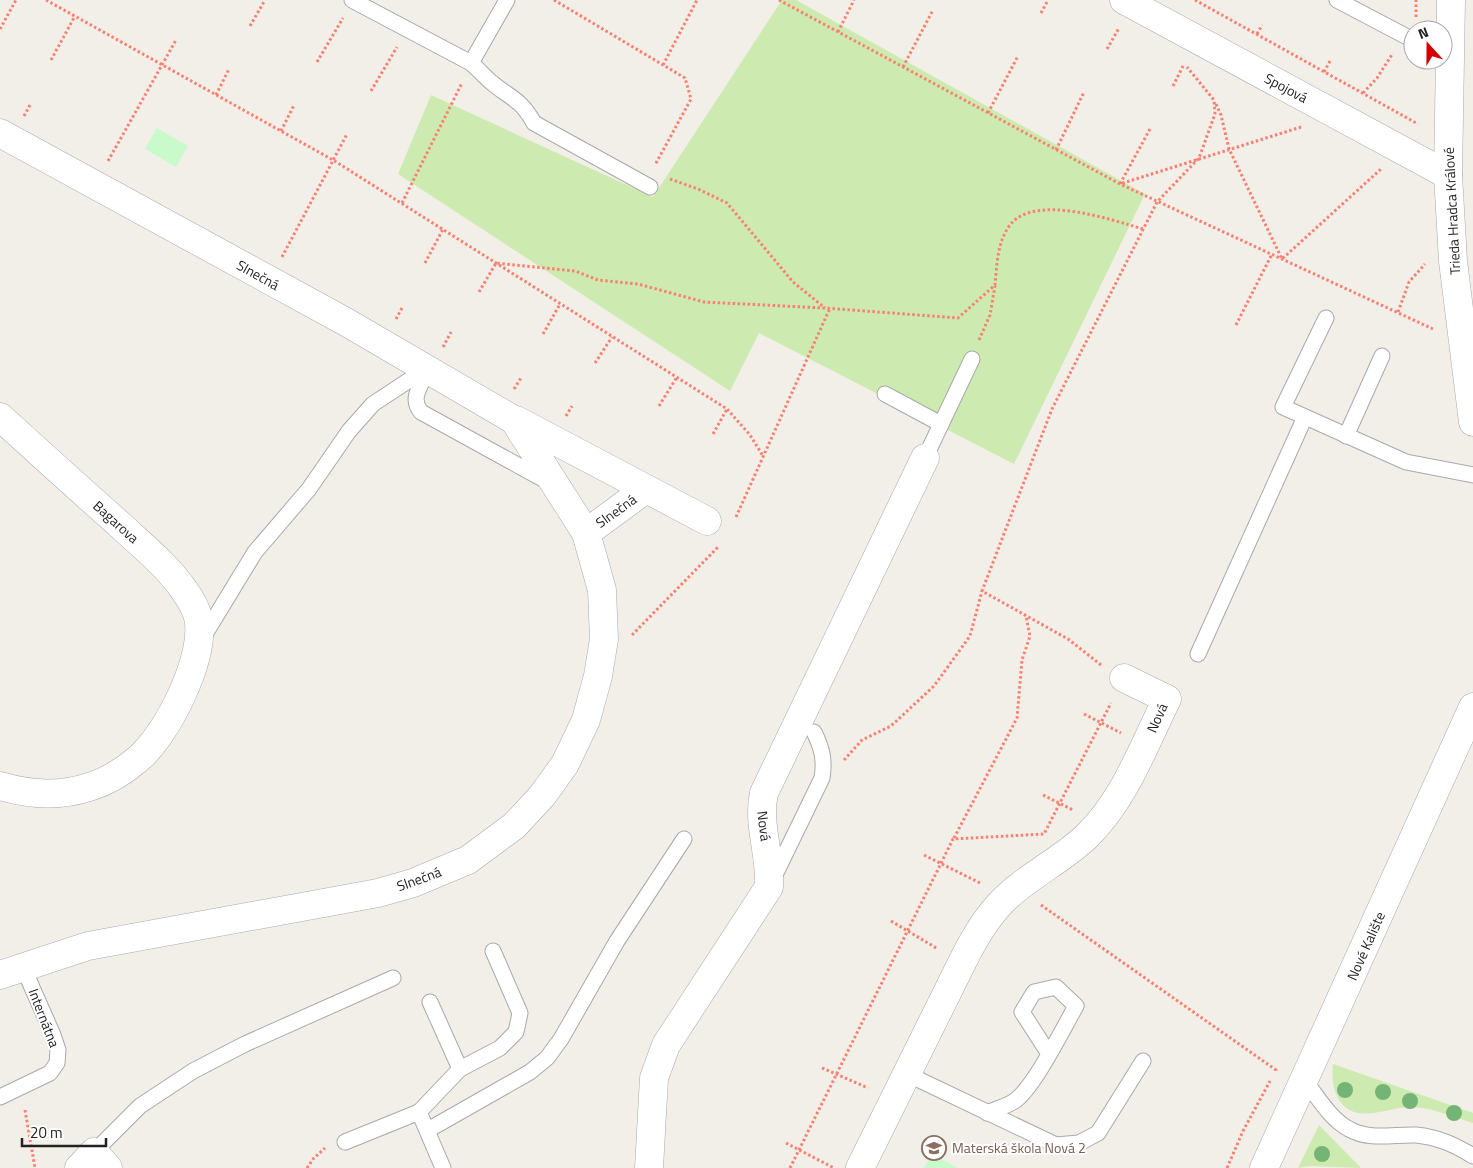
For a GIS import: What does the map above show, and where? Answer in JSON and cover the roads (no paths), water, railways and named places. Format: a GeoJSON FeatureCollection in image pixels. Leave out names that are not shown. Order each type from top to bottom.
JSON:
{"type":"FeatureCollection","features":[{"type":"Feature","properties":{"kind":"street","name":"Spojová"},"geometry":{"type":"LineString","coordinates":[[1124,0],[1448,176]]}},
{"type":"Feature","properties":{"kind":"street","name":"Trieda Hradca Králové"},"geometry":{"type":"LineString","coordinates":[[1449,20],[1451,0]]}},
{"type":"Feature","properties":{"kind":"street","name":"Trieda Hradca Králové"},"geometry":{"type":"LineString","coordinates":[[1446,70],[1448,176],[1453,261],[1470,375],[1473,422]]}},
{"type":"Feature","properties":{"kind":"street","name":"Slnečná"},"geometry":{"type":"LineString","coordinates":[[0,133],[346,322],[514,420],[720,528]]}},
{"type":"Feature","properties":{"kind":"street","name":"Bagarova"},"geometry":{"type":"LineString","coordinates":[[0,417],[154,557],[184,590],[198,617],[198,646],[191,676],[159,735],[139,758],[121,772],[91,787],[67,793],[41,794],[0,786]]}},
{"type":"Feature","properties":{"kind":"street","name":"Slnečná"},"geometry":{"type":"LineString","coordinates":[[12,971],[88,946],[368,894],[413,883],[468,860],[514,826],[542,796],[565,764],[586,720],[598,676],[604,639],[602,590],[586,533],[560,489],[514,420]]}},
{"type":"Feature","properties":{"kind":"street","name":"Nová"},"geometry":{"type":"LineString","coordinates":[[769,887],[770,867],[760,811],[764,793],[924,458]]}},
{"type":"Feature","properties":{"kind":"street","name":"Slnečná"},"geometry":{"type":"LineString","coordinates":[[586,533],[646,489]]}},
{"type":"Feature","properties":{"kind":"street","name":"Nová"},"geometry":{"type":"LineString","coordinates":[[860,1168],[962,963],[982,927],[1012,893],[1062,857],[1087,836],[1108,811],[1128,779],[1167,699],[1122,682]]}},
{"type":"Feature","properties":{"kind":"street","name":"Nové Kalište"},"geometry":{"type":"LineString","coordinates":[[1264,1168],[1471,718]]}},
{"type":"Feature","properties":{"kind":"street"},"geometry":{"type":"LineString","coordinates":[[650,1168],[654,1078],[666,1045],[769,887]]}},
{"type":"Feature","properties":{"kind":"lane"},"geometry":{"type":"LineString","coordinates":[[353,0],[471,63],[492,83],[514,96],[525,107],[534,123],[648,181]]}},
{"type":"Feature","properties":{"kind":"lane"},"geometry":{"type":"LineString","coordinates":[[471,63],[507,0]]}},
{"type":"Feature","properties":{"kind":"lane"},"geometry":{"type":"LineString","coordinates":[[1336,0],[1403,35]]}},
{"type":"Feature","properties":{"kind":"lane"},"geometry":{"type":"LineString","coordinates":[[1326,318],[1283,407],[1406,462],[1473,475]]}},
{"type":"Feature","properties":{"kind":"lane"},"geometry":{"type":"LineString","coordinates":[[1346,436],[1382,356]]}},
{"type":"Feature","properties":{"kind":"lane"},"geometry":{"type":"LineString","coordinates":[[924,458],[972,359]]}},
{"type":"Feature","properties":{"kind":"lane"},"geometry":{"type":"LineString","coordinates":[[427,370],[415,398],[415,405],[421,412],[560,489]]}},
{"type":"Feature","properties":{"kind":"lane","name":"Bagarova"},"geometry":{"type":"LineString","coordinates":[[198,646],[255,552],[309,489],[349,431],[373,404],[427,370]]}},
{"type":"Feature","properties":{"kind":"lane"},"geometry":{"type":"LineString","coordinates":[[885,394],[941,424]]}},
{"type":"Feature","properties":{"kind":"lane"},"geometry":{"type":"LineString","coordinates":[[1198,654],[1305,418]]}},
{"type":"Feature","properties":{"kind":"lane"},"geometry":{"type":"LineString","coordinates":[[769,887],[822,778],[824,764],[821,746],[814,732]]}},
{"type":"Feature","properties":{"kind":"lane"},"geometry":{"type":"LineString","coordinates":[[428,1130],[530,1072],[547,1058],[561,1038],[617,941],[684,839]]}},
{"type":"Feature","properties":{"kind":"lane"},"geometry":{"type":"LineString","coordinates":[[345,1142],[419,1112],[460,1069],[500,1048],[516,1032],[520,1013],[493,951]]}},
{"type":"Feature","properties":{"kind":"lane","name":"Internátna"},"geometry":{"type":"LineString","coordinates":[[0,1097],[50,1073],[57,1063],[58,1050],[12,971]]}},
{"type":"Feature","properties":{"kind":"lane"},"geometry":{"type":"LineString","coordinates":[[94,1163],[140,1106],[193,1071],[244,1044],[393,978]]}},
{"type":"Feature","properties":{"kind":"lane"},"geometry":{"type":"LineString","coordinates":[[430,1002],[460,1069]]}},
{"type":"Feature","properties":{"kind":"lane"},"geometry":{"type":"LineString","coordinates":[[988,1113],[1016,1100],[1036,1075],[1049,1054]]}},
{"type":"Feature","properties":{"kind":"lane"},"geometry":{"type":"LineString","coordinates":[[906,1074],[1056,1145],[1078,1143],[1098,1133],[1143,1061]]}},
{"type":"Feature","properties":{"kind":"lane"},"geometry":{"type":"LineString","coordinates":[[1305,1081],[1336,1119],[1349,1130],[1373,1136],[1416,1136],[1448,1141],[1473,1156]]}},
{"type":"Feature","properties":{"kind":"lane"},"geometry":{"type":"LineString","coordinates":[[419,1112],[443,1168]]}},
{"type":"Feature","properties":{"kind":"place","name":"Materská škola Nová 2"},"geometry":{"type":"Point","coordinates":[934,1148]}}]}
